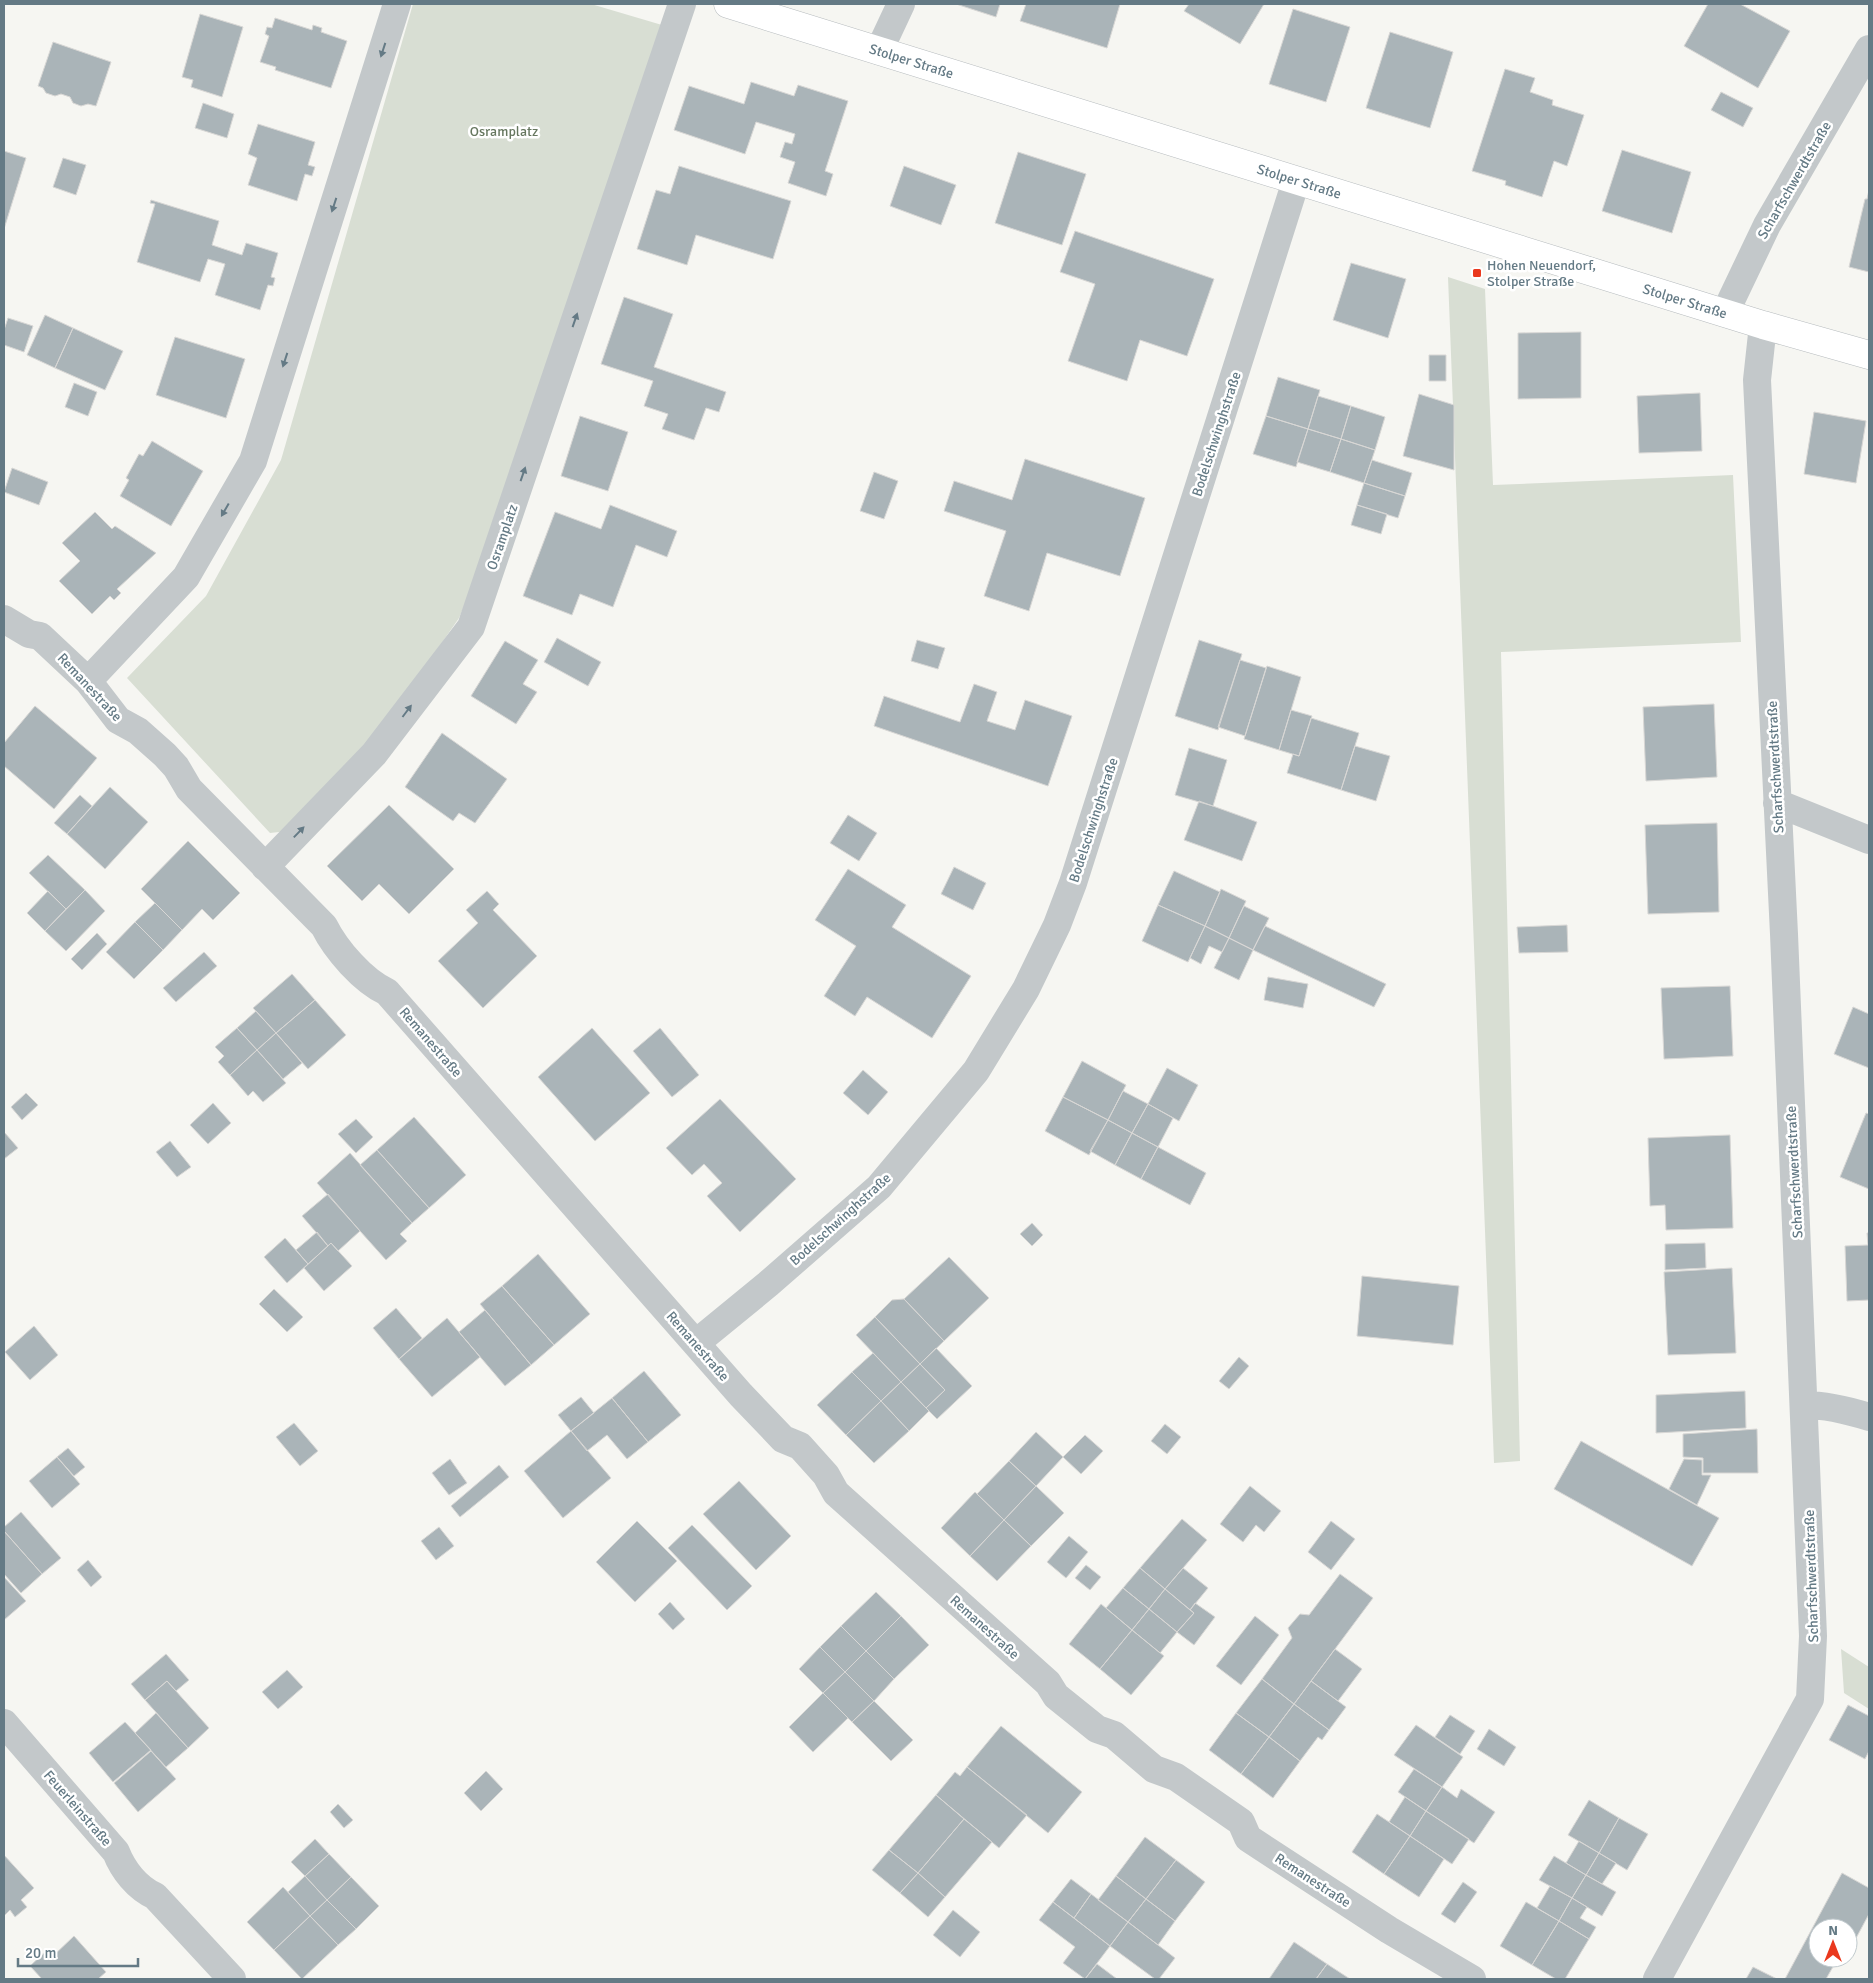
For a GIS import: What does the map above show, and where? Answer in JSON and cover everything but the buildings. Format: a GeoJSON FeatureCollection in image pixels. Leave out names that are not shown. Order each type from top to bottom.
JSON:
{"type":"FeatureCollection","features":[{"type":"Feature","properties":{"kind":"main road","name":"Stolper Straße"},"geometry":{"type":"LineString","coordinates":[[728,4],[1763,326],[1869,355]]}},
{"type":"Feature","properties":{"kind":"street"},"geometry":{"type":"LineString","coordinates":[[88,681],[186,577],[253,461],[398,4]]}},
{"type":"Feature","properties":{"kind":"street","name":"Osramplatz"},"geometry":{"type":"LineString","coordinates":[[265,867],[374,754],[471,627],[682,4]]}},
{"type":"Feature","properties":{"kind":"street"},"geometry":{"type":"LineString","coordinates":[[879,51],[901,4]]}},
{"type":"Feature","properties":{"kind":"street","name":"Scharfschwerdtstraße"},"geometry":{"type":"LineString","coordinates":[[1725,314],[1766,225],[1869,49]]}},
{"type":"Feature","properties":{"kind":"street","name":"Bodelschwinghstraße"},"geometry":{"type":"LineString","coordinates":[[696,1343],[768,1284],[879,1188],[976,1071],[1026,989],[1057,925],[1073,883],[1296,181]]}},
{"type":"Feature","properties":{"kind":"street","name":"Scharfschwerdtstraße"},"geometry":{"type":"LineString","coordinates":[[1657,1979],[1810,1699],[1813,1636],[1804,1405],[1757,380],[1763,326]]}},
{"type":"Feature","properties":{"kind":"street","name":"Remanestraße"},"geometry":{"type":"LineString","coordinates":[[4,619],[29,634],[40,636],[88,681],[118,720],[138,731],[165,755],[176,767],[189,788],[324,926],[331,941],[352,964],[375,986],[387,992],[741,1395],[783,1439],[800,1446],[814,1461],[826,1475],[836,1494],[1048,1683],[1056,1696],[1073,1711],[1097,1729],[1114,1735],[1154,1769],[1176,1777],[1241,1822],[1248,1838],[1389,1930],[1472,1979]]}},
{"type":"Feature","properties":{"kind":"street"},"geometry":{"type":"LineString","coordinates":[[1777,803],[1869,840]]}},
{"type":"Feature","properties":{"kind":"street"},"geometry":{"type":"LineString","coordinates":[[1804,1405],[1825,1405],[1869,1417]]}},
{"type":"Feature","properties":{"kind":"street","name":"Feuerleinstraße"},"geometry":{"type":"LineString","coordinates":[[4,1723],[116,1852],[121,1865],[132,1878],[145,1892],[155,1896],[232,1979]]}},
{"type":"Feature","properties":{"kind":"green space","name":"Osramplatz"},"geometry":{"type":"Polygon","coordinates":[[[413,4],[591,4],[662,25],[491,541],[459,618],[375,739],[288,831],[270,833],[127,678],[206,596],[281,460],[413,4]]]}},
{"type":"Feature","properties":{"kind":"green space"},"geometry":{"type":"Polygon","coordinates":[[[1448,277],[1485,289],[1493,485],[1733,475],[1741,642],[1501,652],[1520,1461],[1494,1463],[1448,277]]]}},
{"type":"Feature","properties":{"kind":"green space"},"geometry":{"type":"Polygon","coordinates":[[[1841,1649],[1869,1667],[1869,1709],[1844,1693],[1841,1649]]]}},
{"type":"Feature","properties":{"kind":"place","name":"Hohen Neuendorf, Stolper Straße"},"geometry":{"type":"Point","coordinates":[1477,273]}}]}
